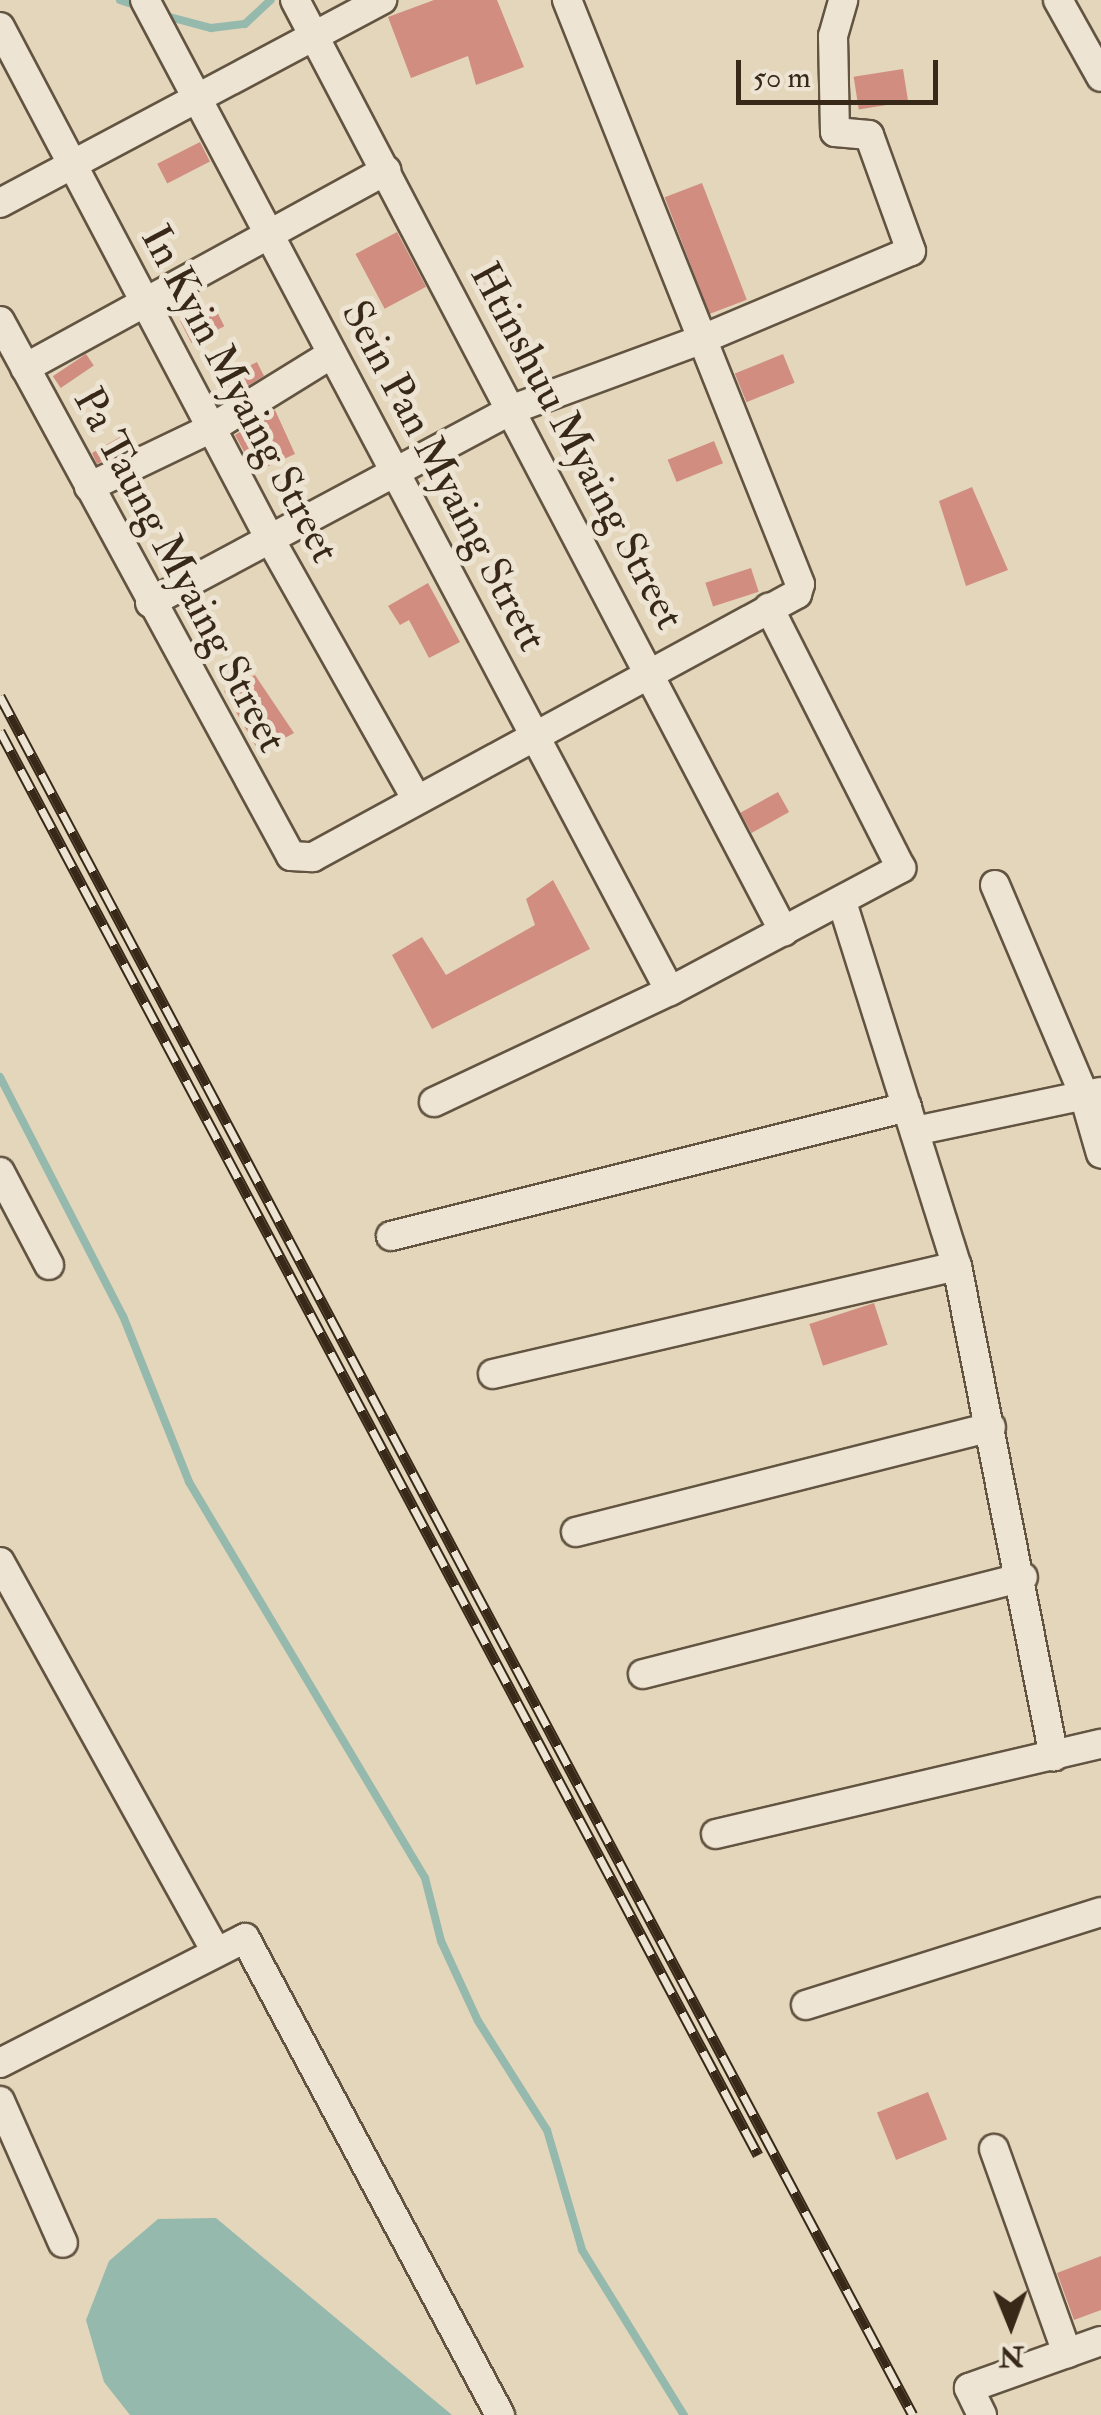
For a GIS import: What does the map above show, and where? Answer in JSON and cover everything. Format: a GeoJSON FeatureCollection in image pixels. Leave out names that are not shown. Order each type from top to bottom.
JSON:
{"type":"FeatureCollection","features":[{"type":"Feature","properties":{"kind":"street","name":"Sein Pan Myaing Strett"},"geometry":{"type":"LineString","coordinates":[[145,0],[536,730],[670,991]]}},
{"type":"Feature","properties":{"kind":"street","name":"Htinshuu Myaing Street"},"geometry":{"type":"LineString","coordinates":[[295,0],[318,37],[784,932]]}},
{"type":"Feature","properties":{"kind":"street"},"geometry":{"type":"LineString","coordinates":[[0,203],[382,0]]}},
{"type":"Feature","properties":{"kind":"street"},"geometry":{"type":"LineString","coordinates":[[415,796],[796,594],[800,584],[698,341],[566,0]]}},
{"type":"Feature","properties":{"kind":"street"},"geometry":{"type":"LineString","coordinates":[[150,602],[513,409],[698,341],[912,252],[870,135],[835,132],[833,36],[843,0]]}},
{"type":"Feature","properties":{"kind":"street"},"geometry":{"type":"LineString","coordinates":[[1058,0],[1092,39],[1101,77]]}},
{"type":"Feature","properties":{"kind":"street","name":"In Kyin Myaing Street"},"geometry":{"type":"LineString","coordinates":[[0,27],[270,539],[415,796]]}},
{"type":"Feature","properties":{"kind":"street"},"geometry":{"type":"LineString","coordinates":[[25,368],[386,170]]}},
{"type":"Feature","properties":{"kind":"street","name":"Pa Taung Myaing Street"},"geometry":{"type":"LineString","coordinates":[[0,321],[290,856],[313,857],[415,796]]}},
{"type":"Feature","properties":{"kind":"street"},"geometry":{"type":"LineString","coordinates":[[88,487],[212,428],[332,354]]}},
{"type":"Feature","properties":{"kind":"street"},"geometry":{"type":"LineString","coordinates":[[434,1102],[670,991],[896,875],[898,857],[769,608]]}},
{"type":"Feature","properties":{"kind":"street"},"geometry":{"type":"LineString","coordinates":[[995,885],[1092,1094],[1101,1154]]}},
{"type":"Feature","properties":{"kind":"street"},"geometry":{"type":"LineString","coordinates":[[842,902],[957,1266],[1024,1577],[1054,1757]]}},
{"type":"Feature","properties":{"kind":"street"},"geometry":{"type":"LineString","coordinates":[[391,1236],[911,1119],[1092,1094]]}},
{"type":"Feature","properties":{"kind":"street"},"geometry":{"type":"LineString","coordinates":[[0,1172],[49,1265]]}},
{"type":"Feature","properties":{"kind":"street"},"geometry":{"type":"LineString","coordinates":[[492,1374],[957,1266]]}},
{"type":"Feature","properties":{"kind":"street"},"geometry":{"type":"LineString","coordinates":[[576,1532],[991,1426]]}},
{"type":"Feature","properties":{"kind":"street"},"geometry":{"type":"LineString","coordinates":[[0,1562],[216,1952]]}},
{"type":"Feature","properties":{"kind":"street"},"geometry":{"type":"LineString","coordinates":[[643,1674],[1024,1577]]}},
{"type":"Feature","properties":{"kind":"street"},"geometry":{"type":"LineString","coordinates":[[716,1834],[1101,1744]]}},
{"type":"Feature","properties":{"kind":"street"},"geometry":{"type":"LineString","coordinates":[[806,2005],[1101,1912]]}},
{"type":"Feature","properties":{"kind":"street"},"geometry":{"type":"LineString","coordinates":[[0,2063],[244,1938],[500,2415]]}},
{"type":"Feature","properties":{"kind":"street"},"geometry":{"type":"LineString","coordinates":[[0,2101],[63,2242]]}},
{"type":"Feature","properties":{"kind":"street"},"geometry":{"type":"LineString","coordinates":[[994,2149],[1067,2353]]}},
{"type":"Feature","properties":{"kind":"street"},"geometry":{"type":"LineString","coordinates":[[982,2415],[969,2388],[1101,2341]]}},
{"type":"Feature","properties":{"kind":"water"},"geometry":{"type":"Polygon","coordinates":[[[216,2218],[452,2415],[130,2415],[104,2382],[86,2320],[109,2261],[158,2219],[216,2218]]]}},
{"type":"Feature","properties":{"kind":"building"},"geometry":{"type":"Polygon","coordinates":[[[434,0],[497,0],[524,67],[476,85],[468,56],[411,78],[388,17],[434,0]]]}},
{"type":"Feature","properties":{"kind":"building"},"geometry":{"type":"Polygon","coordinates":[[[903,69],[908,102],[859,109],[854,77],[903,69]]]}},
{"type":"Feature","properties":{"kind":"building"},"geometry":{"type":"Polygon","coordinates":[[[200,142],[210,162],[167,183],[157,164],[200,142]]]}},
{"type":"Feature","properties":{"kind":"building"},"geometry":{"type":"Polygon","coordinates":[[[702,183],[747,300],[709,314],[665,197],[702,183]]]}},
{"type":"Feature","properties":{"kind":"building"},"geometry":{"type":"Polygon","coordinates":[[[397,232],[426,287],[385,309],[356,254],[397,232]]]}},
{"type":"Feature","properties":{"kind":"building"},"geometry":{"type":"Polygon","coordinates":[[[213,304],[224,326],[191,343],[180,321],[213,304]]]}},
{"type":"Feature","properties":{"kind":"building"},"geometry":{"type":"Polygon","coordinates":[[[86,354],[94,366],[61,388],[53,376],[86,354]]]}},
{"type":"Feature","properties":{"kind":"building"},"geometry":{"type":"Polygon","coordinates":[[[783,354],[795,383],[746,402],[735,373],[783,354]]]}},
{"type":"Feature","properties":{"kind":"building"},"geometry":{"type":"Polygon","coordinates":[[[257,362],[264,376],[223,401],[214,383],[257,362]]]}},
{"type":"Feature","properties":{"kind":"building"},"geometry":{"type":"Polygon","coordinates":[[[275,410],[295,454],[255,472],[235,435],[275,410]]]}},
{"type":"Feature","properties":{"kind":"building"},"geometry":{"type":"Polygon","coordinates":[[[127,433],[134,446],[97,464],[92,453],[127,433]]]}},
{"type":"Feature","properties":{"kind":"building"},"geometry":{"type":"Polygon","coordinates":[[[714,441],[723,463],[677,482],[668,460],[714,441]]]}},
{"type":"Feature","properties":{"kind":"building"},"geometry":{"type":"Polygon","coordinates":[[[972,487],[1008,570],[966,586],[939,501],[972,487]]]}},
{"type":"Feature","properties":{"kind":"building"},"geometry":{"type":"Polygon","coordinates":[[[751,568],[759,592],[713,607],[705,583],[751,568]]]}},
{"type":"Feature","properties":{"kind":"building"},"geometry":{"type":"Polygon","coordinates":[[[428,583],[460,642],[429,658],[409,620],[400,625],[388,606],[428,583]]]}},
{"type":"Feature","properties":{"kind":"building"},"geometry":{"type":"Polygon","coordinates":[[[255,675],[294,733],[259,752],[224,691],[255,675]]]}},
{"type":"Feature","properties":{"kind":"building"},"geometry":{"type":"Polygon","coordinates":[[[778,792],[789,812],[752,833],[740,813],[778,792]]]}},
{"type":"Feature","properties":{"kind":"building"},"geometry":{"type":"Polygon","coordinates":[[[553,880],[590,949],[432,1029],[392,955],[422,937],[446,975],[535,925],[526,899],[553,880]]]}},
{"type":"Feature","properties":{"kind":"building"},"geometry":{"type":"Polygon","coordinates":[[[874,1303],[888,1345],[823,1366],[809,1324],[874,1303]]]}},
{"type":"Feature","properties":{"kind":"building"},"geometry":{"type":"Polygon","coordinates":[[[928,2092],[947,2139],[896,2160],[877,2113],[928,2092]]]}},
{"type":"Feature","properties":{"kind":"building"},"geometry":{"type":"Polygon","coordinates":[[[1101,2256],[1101,2310],[1074,2320],[1057,2273],[1101,2256]]]}},
{"type":"Feature","properties":{"kind":"waterway"},"geometry":{"type":"LineString","coordinates":[[120,0],[140,7]]}},
{"type":"Feature","properties":{"kind":"waterway"},"geometry":{"type":"LineString","coordinates":[[162,15],[211,28],[245,24],[271,0]]}},
{"type":"Feature","properties":{"kind":"waterway"},"geometry":{"type":"LineString","coordinates":[[0,1077],[123,1316],[189,1482],[425,1878],[441,1941],[478,2021],[547,2130],[582,2250],[684,2415]]}},
{"type":"Feature","properties":{"kind":"railway"},"geometry":{"type":"LineString","coordinates":[[0,696],[913,2415]]}},
{"type":"Feature","properties":{"kind":"railway"},"geometry":{"type":"LineString","coordinates":[[0,731],[758,2155]]}}]}
